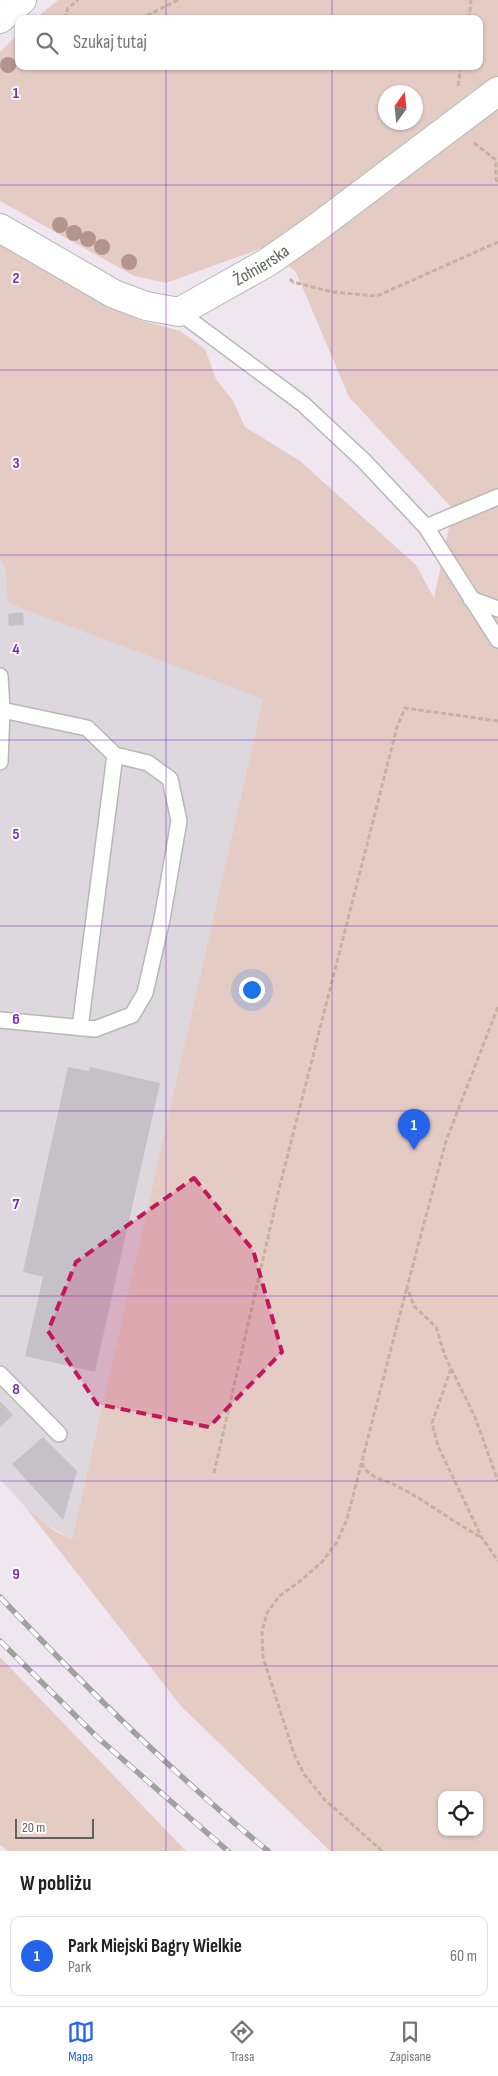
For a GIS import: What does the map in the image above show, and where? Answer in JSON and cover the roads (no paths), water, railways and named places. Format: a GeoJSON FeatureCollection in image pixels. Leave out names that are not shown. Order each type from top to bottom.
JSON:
{"type":"FeatureCollection","features":[{"type":"Feature","properties":{"kind":"street"},"geometry":{"type":"LineString","coordinates":[[0,19],[22,0]]}},
{"type":"Feature","properties":{"kind":"street","name":"Żołnierska"},"geometry":{"type":"LineString","coordinates":[[179,312],[268,262],[498,91]]}},
{"type":"Feature","properties":{"kind":"street"},"geometry":{"type":"LineString","coordinates":[[0,228],[114,294],[146,306],[179,312]]}},
{"type":"Feature","properties":{"kind":"lane"},"geometry":{"type":"LineString","coordinates":[[179,312],[303,404],[364,462],[426,527],[498,640]]}},
{"type":"Feature","properties":{"kind":"lane"},"geometry":{"type":"LineString","coordinates":[[426,527],[498,497]]}},
{"type":"Feature","properties":{"kind":"lane"},"geometry":{"type":"LineString","coordinates":[[471,599],[498,609]]}},
{"type":"Feature","properties":{"kind":"lane"},"geometry":{"type":"LineString","coordinates":[[0,676],[2,710],[0,762]]}},
{"type":"Feature","properties":{"kind":"lane"},"geometry":{"type":"LineString","coordinates":[[0,1020],[95,1029],[132,1015],[145,993],[162,919],[178,821],[170,779],[148,763],[115,755],[87,728],[2,710]]}},
{"type":"Feature","properties":{"kind":"lane"},"geometry":{"type":"LineString","coordinates":[[80,1028],[115,755]]}},
{"type":"Feature","properties":{"kind":"lane"},"geometry":{"type":"LineString","coordinates":[[0,1374],[60,1434]]}},
{"type":"Feature","properties":{"kind":"railway"},"geometry":{"type":"LineString","coordinates":[[0,1597],[64,1664],[163,1760],[268,1851]]}},
{"type":"Feature","properties":{"kind":"railway"},"geometry":{"type":"LineString","coordinates":[[0,1641],[97,1737],[228,1851]]}},
{"type":"Feature","properties":{"kind":"place","name":"Park Miejski Bagry Wielkie"},"geometry":{"type":"Point","coordinates":[414,1150]}}]}
